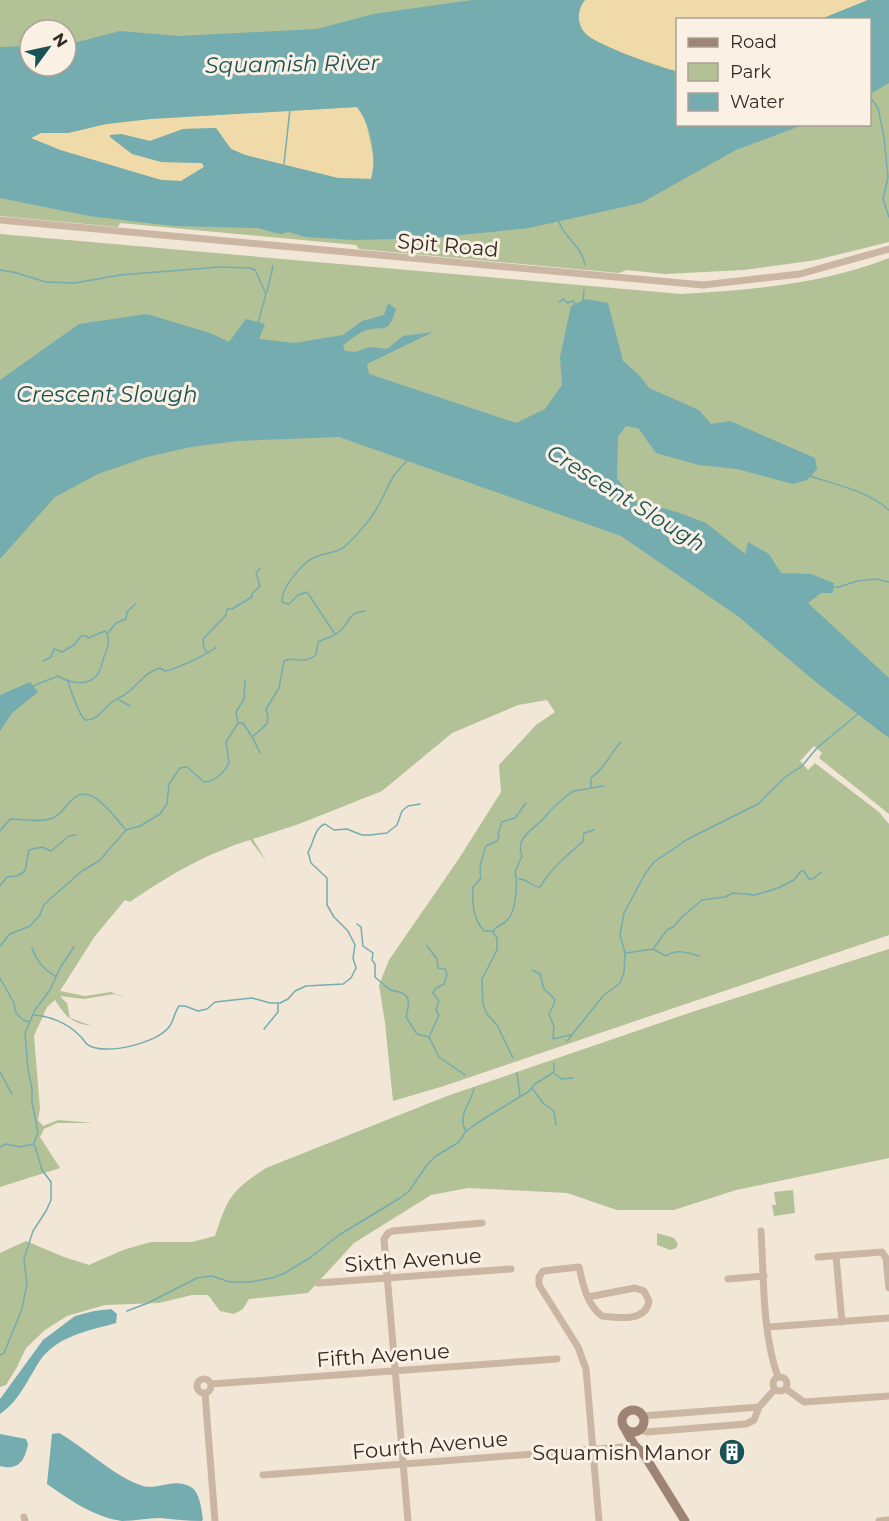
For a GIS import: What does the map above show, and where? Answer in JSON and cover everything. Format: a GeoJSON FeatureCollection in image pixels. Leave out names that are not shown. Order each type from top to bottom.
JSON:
{"type":"FeatureCollection","features":[{"type":"Feature","properties":{"kind":"street","name":"Spit Road"},"geometry":{"type":"LineString","coordinates":[[0,220],[703,285],[800,274],[889,249]]}},
{"type":"Feature","properties":{"kind":"street"},"geometry":{"type":"LineString","coordinates":[[408,1521],[384,1239],[388,1233],[393,1231],[482,1223]]}},
{"type":"Feature","properties":{"kind":"street"},"geometry":{"type":"LineString","coordinates":[[761,1231],[768,1327],[778,1377]]}},
{"type":"Feature","properties":{"kind":"street"},"geometry":{"type":"LineString","coordinates":[[818,1257],[882,1252],[886,1258],[889,1288]]}},
{"type":"Feature","properties":{"kind":"street"},"geometry":{"type":"LineString","coordinates":[[836,1256],[842,1322]]}},
{"type":"Feature","properties":{"kind":"street"},"geometry":{"type":"LineString","coordinates":[[588,1297],[635,1288],[644,1291],[649,1301],[647,1310],[641,1315],[605,1317],[597,1312],[588,1297],[579,1267],[549,1269],[543,1271],[539,1277],[539,1285],[575,1341],[583,1359],[594,1449],[599,1521]]}},
{"type":"Feature","properties":{"kind":"street","name":"Sixth Avenue"},"geometry":{"type":"LineString","coordinates":[[318,1283],[511,1269]]}},
{"type":"Feature","properties":{"kind":"street"},"geometry":{"type":"LineString","coordinates":[[728,1279],[764,1276]]}},
{"type":"Feature","properties":{"kind":"street"},"geometry":{"type":"LineString","coordinates":[[768,1327],[889,1318]]}},
{"type":"Feature","properties":{"kind":"street","name":"Fifth Avenue"},"geometry":{"type":"LineString","coordinates":[[211,1384],[557,1359]]}},
{"type":"Feature","properties":{"kind":"street"},"geometry":{"type":"LineString","coordinates":[[778,1377],[786,1380],[788,1384],[786,1389]]}},
{"type":"Feature","properties":{"kind":"street"},"geometry":{"type":"LineString","coordinates":[[640,1430],[647,1432],[746,1424],[754,1420],[759,1407],[775,1389],[774,1381],[778,1377]]}},
{"type":"Feature","properties":{"kind":"street"},"geometry":{"type":"LineString","coordinates":[[207,1380],[211,1384],[210,1389],[205,1392],[199,1390],[199,1382],[207,1380]]}},
{"type":"Feature","properties":{"kind":"street"},"geometry":{"type":"LineString","coordinates":[[775,1389],[780,1391],[786,1389]]}},
{"type":"Feature","properties":{"kind":"street"},"geometry":{"type":"LineString","coordinates":[[786,1389],[804,1402],[889,1396]]}},
{"type":"Feature","properties":{"kind":"street"},"geometry":{"type":"LineString","coordinates":[[205,1392],[215,1521]]}},
{"type":"Feature","properties":{"kind":"street"},"geometry":{"type":"LineString","coordinates":[[642,1416],[759,1407]]}},
{"type":"Feature","properties":{"kind":"street"},"geometry":{"type":"LineString","coordinates":[[626,1431],[633,1433],[640,1430],[644,1423],[642,1416],[634,1410],[625,1413],[621,1422],[626,1431],[635,1446],[643,1453],[685,1521]]}},
{"type":"Feature","properties":{"kind":"street"},"geometry":{"type":"LineString","coordinates":[[640,1430],[643,1453]]}},
{"type":"Feature","properties":{"kind":"street","name":"Fourth Avenue"},"geometry":{"type":"LineString","coordinates":[[263,1475],[635,1446]]}},
{"type":"Feature","properties":{"kind":"street"},"geometry":{"type":"LineString","coordinates":[[879,1521],[889,1520]]}},
{"type":"Feature","properties":{"kind":"green space"},"geometry":{"type":"Polygon","coordinates":[[[0,0],[889,0],[889,242],[816,260],[744,270],[665,274],[627,270],[619,273],[359,249],[356,245],[120,223],[118,227],[0,216],[0,0]]]}},
{"type":"Feature","properties":{"kind":"green space"},"geometry":{"type":"Polygon","coordinates":[[[0,234],[681,294],[761,288],[813,280],[889,258],[889,814],[819,758],[822,753],[814,746],[800,761],[808,770],[815,763],[879,812],[889,824],[889,935],[444,1086],[393,1101],[379,985],[389,960],[460,857],[501,792],[499,765],[536,725],[555,712],[547,700],[518,705],[452,733],[382,791],[299,824],[253,839],[266,861],[250,840],[187,866],[130,902],[125,900],[95,936],[60,991],[85,996],[111,992],[126,998],[114,994],[84,999],[60,996],[67,1003],[70,1018],[55,1000],[47,1007],[34,1036],[40,1109],[38,1120],[43,1126],[58,1120],[93,1123],[57,1123],[44,1129],[40,1137],[60,1168],[0,1187],[0,234]]]}},
{"type":"Feature","properties":{"kind":"green space"},"geometry":{"type":"Polygon","coordinates":[[[889,949],[889,1158],[736,1190],[674,1210],[617,1210],[567,1193],[468,1188],[431,1195],[354,1243],[308,1293],[249,1299],[243,1309],[234,1314],[220,1311],[208,1295],[192,1295],[159,1303],[105,1305],[67,1316],[45,1330],[26,1348],[6,1385],[0,1387],[0,1253],[2,1252],[26,1241],[89,1265],[123,1250],[151,1242],[192,1242],[215,1236],[232,1196],[266,1168],[447,1096],[692,1012],[889,949]]]}},
{"type":"Feature","properties":{"kind":"green space"},"geometry":{"type":"Polygon","coordinates":[[[793,1190],[795,1213],[774,1216],[772,1205],[776,1205],[774,1192],[793,1190]]]}},
{"type":"Feature","properties":{"kind":"green space"},"geometry":{"type":"Polygon","coordinates":[[[657,1233],[674,1238],[678,1244],[676,1248],[670,1250],[657,1245],[657,1233]]]}},
{"type":"Feature","properties":{"kind":"sand"},"geometry":{"type":"Polygon","coordinates":[[[585,0],[868,0],[823,18],[676,18],[676,71],[615,50],[593,39],[580,26],[580,8],[585,0]]]}},
{"type":"Feature","properties":{"kind":"sand"},"geometry":{"type":"Polygon","coordinates":[[[357,107],[365,118],[375,164],[372,179],[338,178],[245,155],[231,149],[216,128],[183,129],[150,141],[121,134],[161,162],[202,163],[204,167],[181,181],[161,180],[60,150],[30,138],[41,133],[68,133],[106,124],[150,119],[357,107]]]}},
{"type":"Feature","properties":{"kind":"water","name":"Squamish River"},"geometry":{"type":"Polygon","coordinates":[[[472,0],[585,0],[580,8],[579,17],[580,26],[586,34],[630,56],[676,71],[676,126],[800,126],[736,150],[641,203],[529,228],[432,238],[354,240],[306,237],[288,232],[282,234],[258,228],[173,226],[89,216],[0,198],[0,47],[18,46],[18,78],[78,78],[78,42],[120,31],[179,36],[317,29],[373,14],[472,0]],[[357,107],[150,119],[106,124],[68,133],[41,133],[31,138],[60,150],[161,180],[181,181],[204,167],[202,163],[161,162],[132,154],[110,135],[121,134],[150,141],[183,129],[216,128],[231,149],[245,155],[338,178],[371,179],[373,151],[369,132],[357,107]]]}},
{"type":"Feature","properties":{"kind":"water"},"geometry":{"type":"Polygon","coordinates":[[[868,0],[889,0],[889,83],[871,93],[871,18],[823,18],[868,0]]]}},
{"type":"Feature","properties":{"kind":"water","name":"Crescent Slough"},"geometry":{"type":"Polygon","coordinates":[[[586,299],[608,303],[623,361],[640,376],[649,388],[699,410],[711,424],[730,421],[815,458],[817,469],[807,480],[793,484],[737,469],[699,465],[656,453],[638,428],[626,426],[618,437],[617,478],[633,500],[706,523],[745,554],[748,542],[769,554],[781,573],[811,574],[834,583],[833,593],[821,593],[808,603],[889,678],[889,738],[817,683],[739,617],[621,536],[339,437],[237,441],[191,447],[147,457],[98,474],[55,497],[0,559],[0,380],[79,324],[147,314],[210,333],[229,342],[246,319],[265,324],[259,339],[294,343],[343,335],[362,321],[384,315],[388,303],[396,309],[390,323],[384,328],[371,329],[359,334],[343,345],[345,351],[355,352],[370,347],[387,349],[403,336],[433,332],[367,364],[369,374],[516,423],[545,409],[562,385],[560,357],[571,306],[586,299]]]}},
{"type":"Feature","properties":{"kind":"water"},"geometry":{"type":"Polygon","coordinates":[[[30,682],[38,692],[12,713],[0,731],[0,695],[30,682]]]}},
{"type":"Feature","properties":{"kind":"water"},"geometry":{"type":"Polygon","coordinates":[[[111,1309],[117,1314],[116,1323],[73,1336],[54,1346],[39,1362],[18,1397],[0,1414],[0,1399],[43,1340],[75,1316],[111,1309]]]}},
{"type":"Feature","properties":{"kind":"water"},"geometry":{"type":"Polygon","coordinates":[[[59,1433],[132,1482],[149,1487],[177,1483],[193,1488],[199,1500],[202,1521],[160,1518],[122,1521],[102,1516],[73,1502],[47,1484],[52,1434],[59,1433]]]}},
{"type":"Feature","properties":{"kind":"water"},"geometry":{"type":"Polygon","coordinates":[[[0,1434],[26,1439],[28,1444],[25,1455],[16,1466],[0,1466],[0,1434]]]}},
{"type":"Feature","properties":{"kind":"waterway"},"geometry":{"type":"LineString","coordinates":[[871,98],[878,108],[884,137],[888,177],[883,199],[889,217]]}},
{"type":"Feature","properties":{"kind":"waterway"},"geometry":{"type":"LineString","coordinates":[[284,164],[290,109]]}},
{"type":"Feature","properties":{"kind":"waterway"},"geometry":{"type":"LineString","coordinates":[[558,220],[564,232],[580,252],[585,265]]}},
{"type":"Feature","properties":{"kind":"waterway"},"geometry":{"type":"LineString","coordinates":[[267,292],[273,266]]}},
{"type":"Feature","properties":{"kind":"waterway"},"geometry":{"type":"LineString","coordinates":[[0,270],[46,282],[75,283],[120,275],[220,267],[250,268],[255,270],[266,294],[258,323]]}},
{"type":"Feature","properties":{"kind":"waterway"},"geometry":{"type":"LineString","coordinates":[[583,301],[584,290]]}},
{"type":"Feature","properties":{"kind":"waterway"},"geometry":{"type":"LineString","coordinates":[[559,302],[564,299],[567,303],[573,301],[575,304]]}},
{"type":"Feature","properties":{"kind":"waterway"},"geometry":{"type":"LineString","coordinates":[[335,634],[307,592],[298,595],[289,604],[282,602],[285,589],[306,563],[318,556],[341,549],[353,539],[371,518],[392,478],[407,461]]}},
{"type":"Feature","properties":{"kind":"waterway"},"geometry":{"type":"LineString","coordinates":[[810,476],[862,493],[889,510]]}},
{"type":"Feature","properties":{"kind":"waterway"},"geometry":{"type":"LineString","coordinates":[[208,653],[204,649],[203,639],[226,615],[227,609],[232,609],[252,597],[260,586],[256,573],[260,568]]}},
{"type":"Feature","properties":{"kind":"waterway"},"geometry":{"type":"LineString","coordinates":[[833,587],[876,579],[889,582]]}},
{"type":"Feature","properties":{"kind":"waterway"},"geometry":{"type":"LineString","coordinates":[[108,633],[116,623],[126,619],[127,612],[135,604]]}},
{"type":"Feature","properties":{"kind":"waterway"},"geometry":{"type":"LineString","coordinates":[[0,946],[10,934],[30,926],[40,915],[43,906],[82,871],[99,861],[126,830],[140,826],[160,814],[167,804],[169,784],[180,768],[187,767],[204,782],[219,776],[229,763],[226,742],[238,723],[243,723],[252,737],[267,722],[266,709],[279,688],[284,661],[288,659],[306,660],[316,655],[318,642],[338,633],[350,618],[365,611]]}},
{"type":"Feature","properties":{"kind":"waterway"},"geometry":{"type":"LineString","coordinates":[[43,661],[51,657],[54,649],[62,652],[74,645],[81,636],[88,638],[105,631],[107,633]]}},
{"type":"Feature","properties":{"kind":"waterway"},"geometry":{"type":"LineString","coordinates":[[33,686],[58,676],[78,683],[93,679],[100,671],[107,649],[107,634]]}},
{"type":"Feature","properties":{"kind":"waterway"},"geometry":{"type":"LineString","coordinates":[[68,682],[80,713],[85,720],[89,720],[127,693],[150,672],[160,668],[165,671],[176,668],[216,647]]}},
{"type":"Feature","properties":{"kind":"waterway"},"geometry":{"type":"LineString","coordinates":[[238,723],[236,712],[244,699],[245,680]]}},
{"type":"Feature","properties":{"kind":"waterway"},"geometry":{"type":"LineString","coordinates":[[119,700],[130,706]]}},
{"type":"Feature","properties":{"kind":"waterway"},"geometry":{"type":"LineString","coordinates":[[567,1041],[603,996],[620,983],[624,973],[625,953],[620,935],[624,913],[654,862],[688,839],[758,804],[784,778],[802,766],[817,748],[859,713]]}},
{"type":"Feature","properties":{"kind":"waterway"},"geometry":{"type":"LineString","coordinates":[[253,738],[260,753]]}},
{"type":"Feature","properties":{"kind":"waterway"},"geometry":{"type":"LineString","coordinates":[[526,803],[515,818],[502,822],[497,841],[486,846],[480,866],[481,878],[473,887],[475,916],[484,931],[493,931],[511,915],[516,896],[515,872],[522,856],[521,844],[526,834],[572,792],[591,788],[591,778],[601,769],[621,742]]}},
{"type":"Feature","properties":{"kind":"waterway"},"geometry":{"type":"LineString","coordinates":[[591,788],[604,786]]}},
{"type":"Feature","properties":{"kind":"waterway"},"geometry":{"type":"LineString","coordinates":[[0,831],[10,819],[38,821],[53,818],[80,795],[88,795],[103,804],[126,830]]}},
{"type":"Feature","properties":{"kind":"waterway"},"geometry":{"type":"LineString","coordinates":[[34,1015],[64,1024],[88,1045],[96,1048],[118,1048],[143,1043],[163,1033],[171,1025],[179,1006],[198,1011],[207,1009],[215,1002],[252,998],[280,1003],[288,999],[295,991],[306,986],[343,984],[351,978],[356,968],[353,958],[355,945],[348,931],[334,917],[327,905],[327,878],[311,863],[308,852],[319,829],[325,824],[334,830],[347,829],[362,835],[387,833],[397,825],[402,811],[408,806],[420,804]]}},
{"type":"Feature","properties":{"kind":"waterway"},"geometry":{"type":"LineString","coordinates":[[519,879],[540,887],[554,868],[583,841],[584,833],[594,830]]}},
{"type":"Feature","properties":{"kind":"waterway"},"geometry":{"type":"LineString","coordinates":[[0,886],[7,877],[17,876],[25,871],[29,850],[42,847],[51,851],[69,836],[76,835]]}},
{"type":"Feature","properties":{"kind":"waterway"},"geometry":{"type":"LineString","coordinates":[[653,949],[667,930],[702,900],[725,897],[733,893],[755,895],[794,880],[801,871],[804,871],[809,879],[822,872]]}},
{"type":"Feature","properties":{"kind":"waterway"},"geometry":{"type":"LineString","coordinates":[[357,924],[361,927],[363,946],[373,953],[375,977],[390,990],[405,995],[408,1001],[406,1017],[417,1034],[429,1037]]}},
{"type":"Feature","properties":{"kind":"waterway"},"geometry":{"type":"LineString","coordinates":[[493,932],[497,938],[497,950],[482,979],[483,1004],[487,1014],[497,1025],[513,1058]]}},
{"type":"Feature","properties":{"kind":"waterway"},"geometry":{"type":"LineString","coordinates":[[427,946],[437,959],[438,968],[445,969],[447,974],[444,984],[435,989],[433,993],[439,1001],[436,1010],[439,1015],[429,1037],[439,1057],[465,1075]]}},
{"type":"Feature","properties":{"kind":"waterway"},"geometry":{"type":"LineString","coordinates":[[0,1355],[4,1353],[22,1309],[27,1284],[24,1259],[33,1231],[51,1200],[51,1182],[42,1170],[34,1143],[38,1132],[32,1102],[25,1033],[35,1010],[50,990],[61,966],[74,947]]}},
{"type":"Feature","properties":{"kind":"waterway"},"geometry":{"type":"LineString","coordinates":[[32,948],[41,964],[55,976]]}},
{"type":"Feature","properties":{"kind":"waterway"},"geometry":{"type":"LineString","coordinates":[[626,953],[653,949],[666,956],[678,952],[699,956]]}},
{"type":"Feature","properties":{"kind":"waterway"},"geometry":{"type":"LineString","coordinates":[[532,970],[540,974],[544,989],[555,1002],[549,1014],[554,1027],[553,1039],[570,1035]]}},
{"type":"Feature","properties":{"kind":"waterway"},"geometry":{"type":"LineString","coordinates":[[0,978],[14,1003],[16,1013],[23,1020],[30,1022]]}},
{"type":"Feature","properties":{"kind":"waterway"},"geometry":{"type":"LineString","coordinates":[[264,1029],[278,1012],[278,1003]]}},
{"type":"Feature","properties":{"kind":"waterway"},"geometry":{"type":"LineString","coordinates":[[127,1311],[197,1278],[212,1276],[230,1282],[250,1282],[285,1273],[311,1257],[339,1235],[409,1191],[436,1156],[459,1142],[466,1131],[477,1123],[528,1092],[535,1084],[554,1072],[554,1063]]}},
{"type":"Feature","properties":{"kind":"waterway"},"geometry":{"type":"LineString","coordinates":[[0,1072],[12,1094]]}},
{"type":"Feature","properties":{"kind":"waterway"},"geometry":{"type":"LineString","coordinates":[[517,1073],[520,1096]]}},
{"type":"Feature","properties":{"kind":"waterway"},"geometry":{"type":"LineString","coordinates":[[555,1074],[561,1079],[573,1078]]}},
{"type":"Feature","properties":{"kind":"waterway"},"geometry":{"type":"LineString","coordinates":[[466,1131],[463,1125],[464,1114],[474,1088]]}},
{"type":"Feature","properties":{"kind":"waterway"},"geometry":{"type":"LineString","coordinates":[[532,1088],[543,1103],[554,1111],[556,1125]]}},
{"type":"Feature","properties":{"kind":"waterway"},"geometry":{"type":"LineString","coordinates":[[0,1147],[6,1144],[20,1147],[33,1144]]}},
{"type":"Feature","properties":{"kind":"place","name":"Squamish Manor"},"geometry":{"type":"Point","coordinates":[732,1452]}}]}
